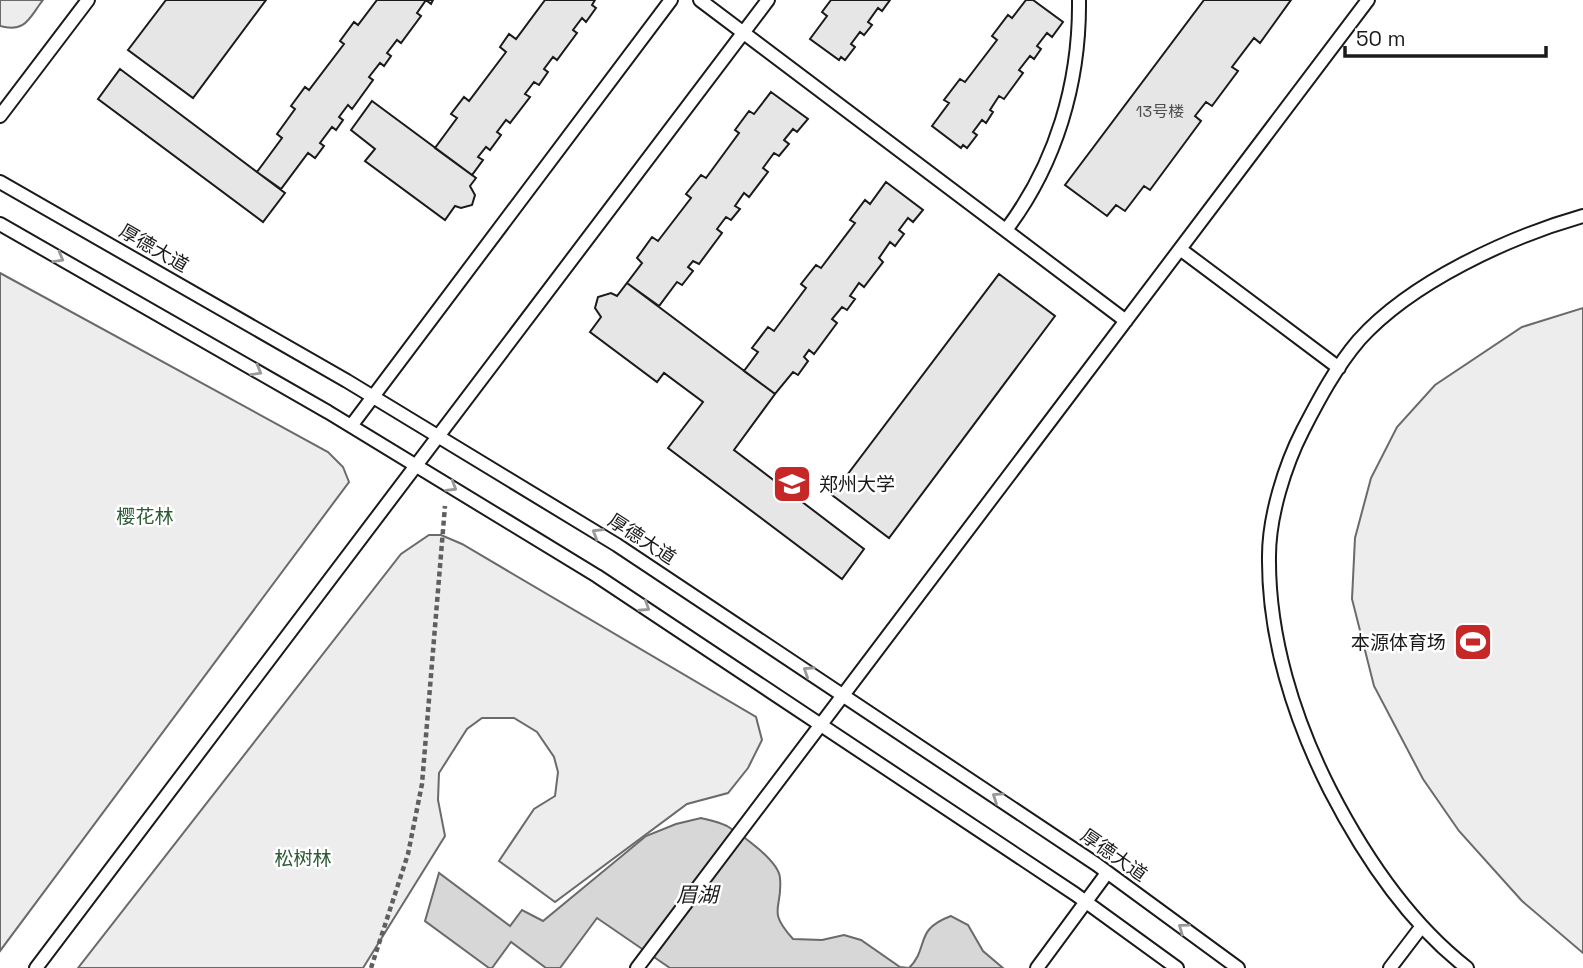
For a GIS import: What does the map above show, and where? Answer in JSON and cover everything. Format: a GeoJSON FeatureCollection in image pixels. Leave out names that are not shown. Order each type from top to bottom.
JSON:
{"type":"FeatureCollection","features":[{"type":"Feature","properties":{"kind":"lane"},"geometry":{"type":"LineString","coordinates":[[0,116],[88,0]]}},
{"type":"Feature","properties":{"kind":"lane"},"geometry":{"type":"LineString","coordinates":[[351,426],[671,0]]}},
{"type":"Feature","properties":{"kind":"lane"},"geometry":{"type":"LineString","coordinates":[[700,0],[1126,321]]}},
{"type":"Feature","properties":{"kind":"lane"},"geometry":{"type":"LineString","coordinates":[[36,968],[768,0]]}},
{"type":"Feature","properties":{"kind":"lane"},"geometry":{"type":"LineString","coordinates":[[1006,230],[1034,188],[1051,152],[1064,114],[1074,75],[1079,0]]}},
{"type":"Feature","properties":{"kind":"lane"},"geometry":{"type":"LineString","coordinates":[[637,968],[1368,0]]}},
{"type":"Feature","properties":{"kind":"lane","name":"厚德大道"},"geometry":{"type":"LineString","coordinates":[[0,182],[373,397],[617,545],[844,694],[1107,873],[1238,968]]}},
{"type":"Feature","properties":{"kind":"lane"},"geometry":{"type":"LineString","coordinates":[[1467,968],[1405,909],[1346,822],[1317,764],[1295,708],[1274,629],[1269,555],[1278,491],[1294,447],[1322,392],[1359,340],[1405,300],[1476,257],[1539,229],[1583,216]]}},
{"type":"Feature","properties":{"kind":"lane"},"geometry":{"type":"LineString","coordinates":[[0,224],[351,426],[597,576],[822,723],[1086,902],[1177,968]]}},
{"type":"Feature","properties":{"kind":"lane"},"geometry":{"type":"LineString","coordinates":[[1180,249],[1339,368]]}},
{"type":"Feature","properties":{"kind":"lane"},"geometry":{"type":"LineString","coordinates":[[1039,965],[1107,873]]}},
{"type":"Feature","properties":{"kind":"lane"},"geometry":{"type":"LineString","coordinates":[[1390,968],[1422,926]]}},
{"type":"Feature","properties":{"kind":"path"},"geometry":{"type":"LineString","coordinates":[[371,968],[408,854],[422,784],[447,484]]}},
{"type":"Feature","properties":{"kind":"green space"},"geometry":{"type":"Polygon","coordinates":[[[0,0],[43,0],[26,22],[21,26],[9,28],[0,26],[0,0]]]}},
{"type":"Feature","properties":{"kind":"green space","name":"樱花林"},"geometry":{"type":"Polygon","coordinates":[[[0,273],[328,452],[343,467],[349,482],[0,951],[0,273]]]}},
{"type":"Feature","properties":{"kind":"green space","name":"本源体育场"},"geometry":{"type":"Polygon","coordinates":[[[1583,308],[1583,953],[1522,901],[1459,831],[1423,779],[1374,686],[1352,599],[1355,538],[1371,478],[1397,427],[1435,385],[1522,327],[1583,308]]]}},
{"type":"Feature","properties":{"kind":"green space","name":"松树林"},"geometry":{"type":"Polygon","coordinates":[[[429,535],[441,535],[462,544],[756,717],[762,740],[748,768],[728,793],[687,804],[555,902],[499,861],[534,809],[555,796],[558,772],[554,757],[537,732],[514,718],[482,718],[467,729],[439,773],[438,800],[445,836],[363,968],[78,968],[401,554],[429,535]]]}},
{"type":"Feature","properties":{"kind":"water","name":"眉湖"},"geometry":{"type":"Polygon","coordinates":[[[701,818],[721,823],[734,830],[759,849],[773,864],[780,878],[778,915],[793,939],[822,940],[844,935],[861,940],[900,967],[909,968],[670,968],[597,918],[560,968],[546,968],[511,942],[492,968],[489,968],[425,921],[439,873],[510,926],[522,910],[543,921],[646,836],[701,818]]]}},
{"type":"Feature","properties":{"kind":"water"},"geometry":{"type":"Polygon","coordinates":[[[951,916],[968,925],[983,951],[1003,968],[909,968],[931,927],[951,916]]]}},
{"type":"Feature","properties":{"kind":"building"},"geometry":{"type":"Polygon","coordinates":[[[166,0],[266,0],[193,98],[128,50],[166,0]]]}},
{"type":"Feature","properties":{"kind":"building"},"geometry":{"type":"Polygon","coordinates":[[[377,0],[426,0],[417,13],[421,16],[401,43],[397,40],[387,53],[391,56],[384,66],[380,63],[369,77],[373,80],[352,109],[348,105],[339,117],[343,120],[336,130],[332,127],[320,143],[324,146],[315,158],[308,153],[281,189],[257,172],[282,138],[277,134],[295,109],[291,106],[305,87],[309,90],[344,44],[340,41],[354,22],[358,25],[377,0]]]}},
{"type":"Feature","properties":{"kind":"building"},"geometry":{"type":"Polygon","coordinates":[[[545,0],[595,0],[592,5],[596,8],[586,22],[582,18],[573,30],[577,33],[557,60],[553,57],[544,69],[548,72],[539,85],[534,82],[525,94],[530,97],[510,123],[506,120],[497,132],[501,135],[490,150],[486,147],[478,157],[483,160],[472,175],[435,148],[457,118],[451,114],[464,97],[469,101],[506,52],[500,47],[509,34],[516,39],[545,0]]]}},
{"type":"Feature","properties":{"kind":"building"},"geometry":{"type":"Polygon","coordinates":[[[831,0],[890,0],[882,11],[878,8],[868,22],[872,25],[864,35],[860,32],[851,44],[855,47],[845,60],[841,57],[839,60],[810,39],[827,16],[822,12],[831,0]]]}},
{"type":"Feature","properties":{"kind":"building"},"geometry":{"type":"Polygon","coordinates":[[[1026,0],[1033,0],[1063,22],[1052,37],[1047,33],[1037,46],[1041,49],[1034,59],[1030,56],[1019,70],[1023,73],[1004,99],[999,96],[986,123],[982,120],[973,132],[977,135],[967,148],[963,145],[961,148],[932,126],[949,103],[944,100],[960,79],[965,82],[997,40],[992,36],[1008,15],[1012,18],[1026,0]]]}},
{"type":"Feature","properties":{"kind":"building"},"geometry":{"type":"Polygon","coordinates":[[[1204,0],[1291,0],[1260,43],[1254,38],[1232,67],[1238,71],[1212,106],[1206,102],[1195,116],[1201,121],[1150,190],[1144,186],[1125,211],[1116,205],[1107,216],[1065,185],[1204,0]]]}},
{"type":"Feature","properties":{"kind":"building"},"geometry":{"type":"Polygon","coordinates":[[[120,69],[285,193],[263,222],[98,99],[120,69]]]}},
{"type":"Feature","properties":{"kind":"building"},"geometry":{"type":"Polygon","coordinates":[[[771,92],[808,119],[797,132],[793,129],[784,140],[789,144],[779,156],[774,153],[763,168],[768,172],[749,197],[744,193],[735,206],[740,209],[731,220],[726,217],[717,229],[722,233],[699,264],[693,261],[688,267],[693,271],[682,285],[677,282],[659,306],[627,283],[642,263],[637,258],[652,237],[658,241],[691,198],[686,194],[701,175],[706,178],[739,133],[735,130],[749,111],[754,114],[771,92]]]}},
{"type":"Feature","properties":{"kind":"building"},"geometry":{"type":"Polygon","coordinates":[[[372,101],[476,178],[470,186],[475,195],[472,205],[461,208],[455,206],[445,220],[365,161],[375,149],[351,130],[372,101]]]}},
{"type":"Feature","properties":{"kind":"building"},"geometry":{"type":"Polygon","coordinates":[[[886,182],[923,210],[913,222],[908,218],[899,230],[904,234],[895,246],[890,242],[879,258],[883,262],[864,287],[859,283],[850,296],[855,299],[847,310],[842,307],[832,319],[837,323],[814,354],[809,350],[804,357],[808,361],[798,375],[793,372],[775,394],[744,371],[758,352],[752,348],[768,327],[774,331],[806,288],[801,284],[816,265],[821,268],[855,223],[850,220],[865,200],[870,204],[886,182]]]}},
{"type":"Feature","properties":{"kind":"building"},"geometry":{"type":"Polygon","coordinates":[[[999,274],[1055,316],[889,538],[832,495],[999,274]]]}},
{"type":"Feature","properties":{"kind":"building"},"geometry":{"type":"Polygon","coordinates":[[[627,283],[775,394],[734,450],[864,549],[842,579],[668,448],[703,402],[664,373],[657,382],[590,332],[601,317],[595,308],[598,297],[611,293],[617,296],[627,283]]]}},
{"type":"Feature","properties":{"kind":"place","name":"郑州大学"},"geometry":{"type":"Point","coordinates":[792,484]}},
{"type":"Feature","properties":{"kind":"place","name":"本源体育场"},"geometry":{"type":"Point","coordinates":[1473,642]}}]}
